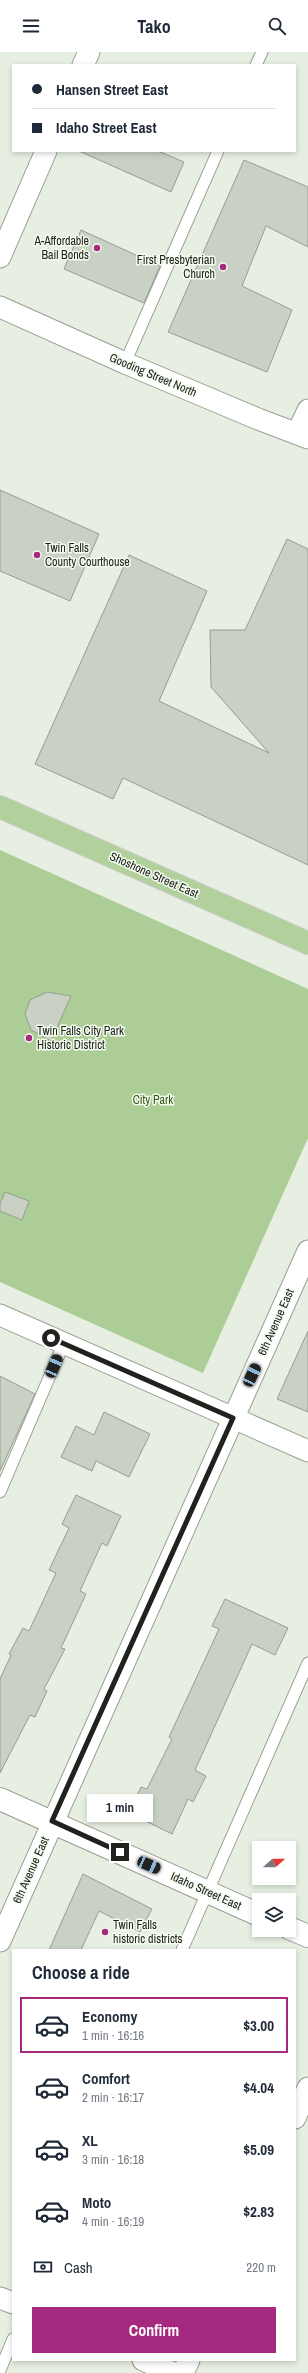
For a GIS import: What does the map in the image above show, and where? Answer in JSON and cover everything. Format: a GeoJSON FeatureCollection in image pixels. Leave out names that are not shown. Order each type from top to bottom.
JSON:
{"type":"FeatureCollection","features":[{"type":"Feature","properties":{"kind":"main road","name":"Shoshone Street East"},"geometry":{"type":"LineString","coordinates":[[0,807],[308,943]]}},
{"type":"Feature","properties":{"kind":"street"},"geometry":{"type":"LineString","coordinates":[[83,64],[89,52]]}},
{"type":"Feature","properties":{"kind":"street"},"geometry":{"type":"LineString","coordinates":[[0,257],[46,152]]}},
{"type":"Feature","properties":{"kind":"street","name":"Gooding Street North"},"geometry":{"type":"LineString","coordinates":[[0,307],[258,420],[303,436]]}},
{"type":"Feature","properties":{"kind":"street"},"geometry":{"type":"LineString","coordinates":[[303,436],[308,410]]}},
{"type":"Feature","properties":{"kind":"street","name":"6th Avenue East"},"geometry":{"type":"LineString","coordinates":[[0,1941],[52,1821],[308,1251]]}},
{"type":"Feature","properties":{"kind":"street"},"geometry":{"type":"LineString","coordinates":[[0,1315],[308,1451]]}},
{"type":"Feature","properties":{"kind":"street","name":"Idaho Street East"},"geometry":{"type":"LineString","coordinates":[[0,1799],[252,1911]]}},
{"type":"Feature","properties":{"kind":"street"},"geometry":{"type":"LineString","coordinates":[[296,1931],[308,1936]]}},
{"type":"Feature","properties":{"kind":"street"},"geometry":{"type":"LineString","coordinates":[[296,2116],[308,2088]]}},
{"type":"Feature","properties":{"kind":"street"},"geometry":{"type":"LineString","coordinates":[[0,2298],[12,2303]]}},
{"type":"Feature","properties":{"kind":"street"},"geometry":{"type":"LineString","coordinates":[[145,2361],[173,2373]]}},
{"type":"Feature","properties":{"kind":"street"},"geometry":{"type":"LineString","coordinates":[[183,2373],[189,2361]]}},
{"type":"Feature","properties":{"kind":"lane"},"geometry":{"type":"LineString","coordinates":[[256,64],[262,52]]}},
{"type":"Feature","properties":{"kind":"lane"},"geometry":{"type":"LineString","coordinates":[[125,363],[218,152]]}},
{"type":"Feature","properties":{"kind":"lane"},"geometry":{"type":"LineString","coordinates":[[0,1492],[64,1343]]}},
{"type":"Feature","properties":{"kind":"lane"},"geometry":{"type":"LineString","coordinates":[[182,1949],[308,1663]]}},
{"type":"Feature","properties":{"kind":"lane"},"geometry":{"type":"LineString","coordinates":[[0,2370],[12,2341]]}},
{"type":"Feature","properties":{"kind":"green space","name":"City Park"},"geometry":{"type":"Polygon","coordinates":[[[0,850],[308,989],[308,1138],[203,1373],[0,1282],[0,850]]]}},
{"type":"Feature","properties":{"kind":"building"},"geometry":{"type":"Polygon","coordinates":[[[81,152],[160,152],[184,162],[171,192],[81,152]]]}},
{"type":"Feature","properties":{"kind":"building","name":"First Presbyterian Church"},"geometry":{"type":"Polygon","coordinates":[[[244,160],[308,187],[308,247],[266,226],[242,286],[292,310],[267,372],[168,332],[244,160]]]}},
{"type":"Feature","properties":{"kind":"building","name":"A-Affordable Bail Bonds"},"geometry":{"type":"Polygon","coordinates":[[[81,230],[160,266],[144,303],[64,269],[81,230]]]}},
{"type":"Feature","properties":{"kind":"building"},"geometry":{"type":"Polygon","coordinates":[[[0,490],[99,534],[70,601],[0,571],[0,490]]]}},
{"type":"Feature","properties":{"kind":"building"},"geometry":{"type":"Polygon","coordinates":[[[287,539],[308,549],[308,865],[123,778],[113,799],[35,764],[129,555],[207,591],[159,701],[269,753],[211,687],[210,630],[245,630],[287,539]]]}},
{"type":"Feature","properties":{"kind":"building"},"geometry":{"type":"Polygon","coordinates":[[[47,992],[71,996],[51,1041],[31,1030],[25,1014],[30,1000],[47,992]]]}},
{"type":"Feature","properties":{"kind":"building"},"geometry":{"type":"Polygon","coordinates":[[[5,1192],[29,1201],[22,1220],[0,1211],[0,1204],[5,1192]]]}},
{"type":"Feature","properties":{"kind":"building"},"geometry":{"type":"Polygon","coordinates":[[[308,1331],[308,1412],[277,1399],[308,1331]]]}},
{"type":"Feature","properties":{"kind":"building"},"geometry":{"type":"Polygon","coordinates":[[[0,1376],[35,1394],[0,1471],[0,1376]]]}},
{"type":"Feature","properties":{"kind":"building"},"geometry":{"type":"Polygon","coordinates":[[[104,1412],[150,1434],[129,1477],[96,1461],[92,1471],[61,1457],[76,1426],[94,1435],[104,1412]]]}},
{"type":"Feature","properties":{"kind":"building"},"geometry":{"type":"Polygon","coordinates":[[[76,1495],[121,1516],[107,1546],[102,1543],[80,1591],[86,1594],[61,1648],[65,1649],[44,1689],[47,1691],[35,1717],[30,1715],[0,1773],[0,1679],[11,1655],[9,1654],[23,1628],[29,1631],[56,1573],[49,1570],[69,1528],[62,1524],[76,1495]]]}},
{"type":"Feature","properties":{"kind":"building"},"geometry":{"type":"Polygon","coordinates":[[[225,1599],[288,1628],[275,1655],[252,1644],[195,1770],[206,1776],[193,1802],[188,1799],[172,1834],[129,1813],[141,1787],[147,1789],[172,1739],[169,1737],[219,1629],[212,1626],[225,1599]]]}},
{"type":"Feature","properties":{"kind":"building"},"geometry":{"type":"Polygon","coordinates":[[[83,1874],[152,1909],[140,1932],[99,1911],[81,1949],[49,1949],[83,1874]]]}},
{"type":"Feature","properties":{"kind":"place","name":"A-Affordable Bail Bonds"},"geometry":{"type":"Point","coordinates":[97,248]}},
{"type":"Feature","properties":{"kind":"place","name":"First Presbyterian Church"},"geometry":{"type":"Point","coordinates":[223,267]}},
{"type":"Feature","properties":{"kind":"place","name":"Twin Falls County Courthouse"},"geometry":{"type":"Point","coordinates":[37,555]}},
{"type":"Feature","properties":{"kind":"place","name":"Twin Falls City Park Historic District"},"geometry":{"type":"Point","coordinates":[29,1038]}},
{"type":"Feature","properties":{"kind":"place","name":"Twin Falls historic districts"},"geometry":{"type":"Point","coordinates":[105,1932]}},
{"type":"Feature","properties":{"kind":"route"},"geometry":{"type":"LineString","coordinates":[[51,1338],[233,1418],[52,1821],[120,1852]]}}]}
